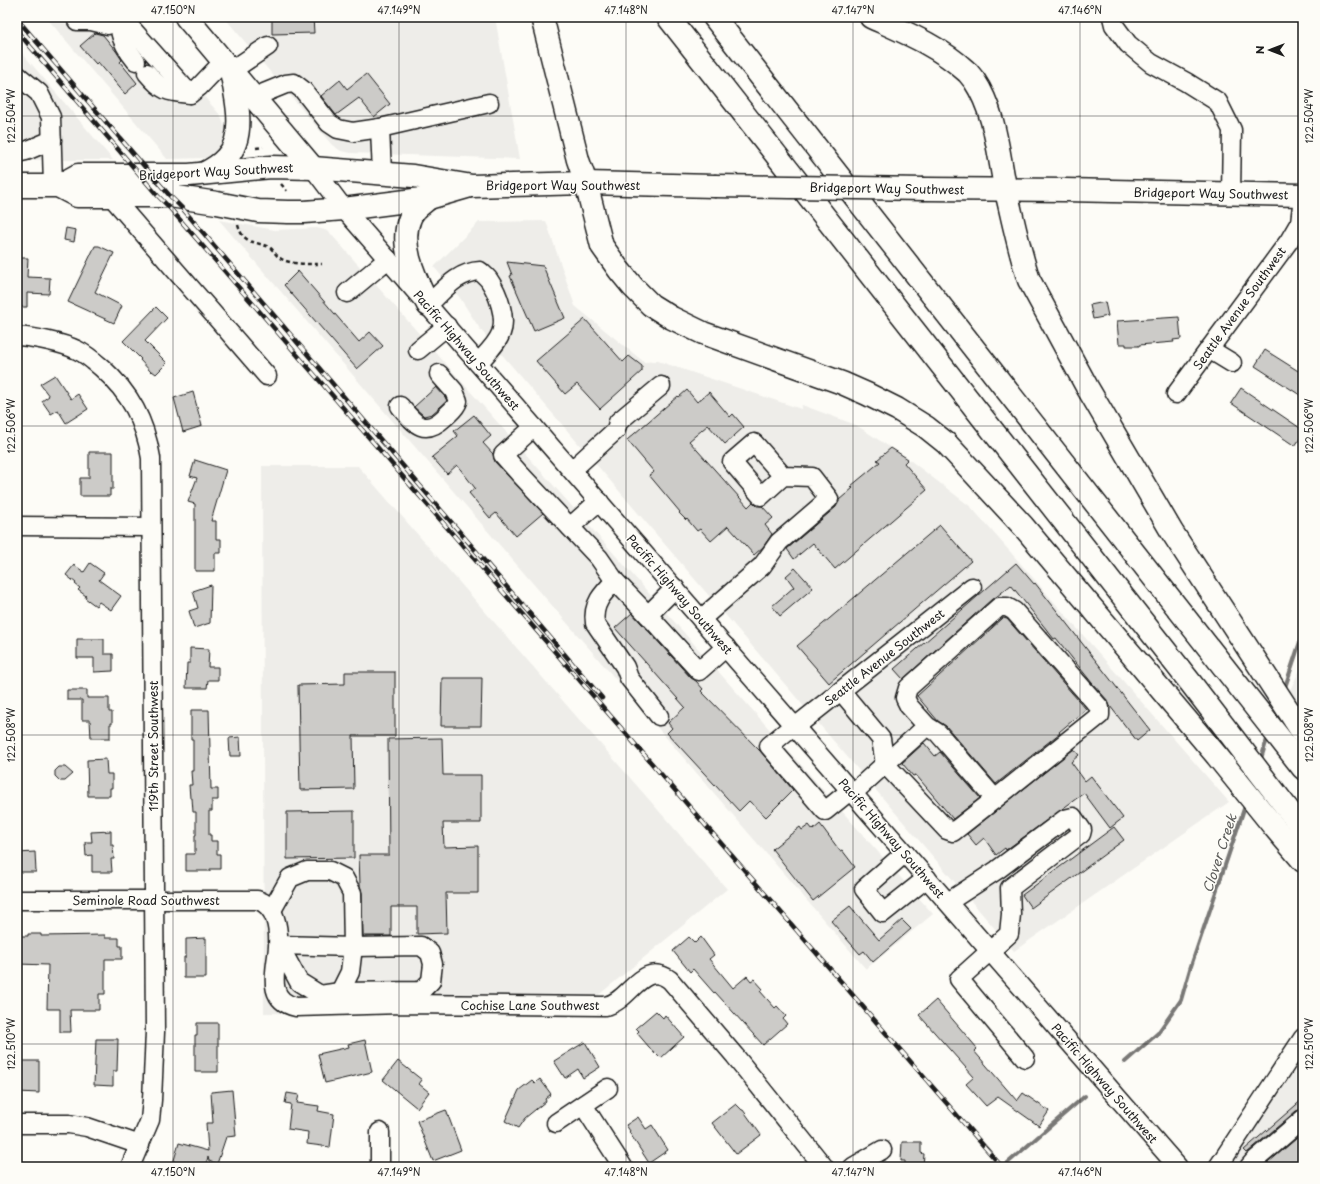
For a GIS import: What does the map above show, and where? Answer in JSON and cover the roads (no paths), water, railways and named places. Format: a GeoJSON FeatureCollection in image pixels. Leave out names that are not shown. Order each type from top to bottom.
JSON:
{"type":"FeatureCollection","features":[{"type":"Feature","properties":{"kind":"main road"},"geometry":{"type":"LineString","coordinates":[[542,17],[578,160],[586,184],[602,246],[633,287],[651,305],[672,318],[703,333],[867,394],[897,409],[926,427],[946,443],[968,465],[1028,532],[1303,861]]}},
{"type":"Feature","properties":{"kind":"main road"},"geometry":{"type":"LineString","coordinates":[[668,17],[1246,754],[1303,829]]}},
{"type":"Feature","properties":{"kind":"main road"},"geometry":{"type":"LineString","coordinates":[[714,17],[1301,766]]}},
{"type":"Feature","properties":{"kind":"main road"},"geometry":{"type":"LineString","coordinates":[[871,17],[930,45],[967,71],[984,99],[996,138],[1006,189],[1029,280],[1079,374],[1172,532],[1303,733]]}},
{"type":"Feature","properties":{"kind":"main road","name":"Pacific Highway Southwest"},"geometry":{"type":"LineString","coordinates":[[192,19],[227,66],[313,168]]}},
{"type":"Feature","properties":{"kind":"main road"},"geometry":{"type":"LineString","coordinates":[[206,173],[226,158],[235,141],[238,122],[236,99],[227,66]]}},
{"type":"Feature","properties":{"kind":"main road","name":"Bridgeport Way Southwest"},"geometry":{"type":"LineString","coordinates":[[56,186],[78,175],[189,175],[271,167],[313,168],[382,174],[433,189]]}},
{"type":"Feature","properties":{"kind":"main road","name":"Bridgeport Way Southwest"},"geometry":{"type":"LineString","coordinates":[[17,186],[56,186],[77,196],[170,196],[258,211],[304,212],[344,209],[433,189],[472,186],[586,184],[1006,189],[1231,193],[1303,196]]}},
{"type":"Feature","properties":{"kind":"main road"},"geometry":{"type":"LineString","coordinates":[[428,305],[412,270],[406,231],[412,214],[433,189]]}},
{"type":"Feature","properties":{"kind":"street"},"geometry":{"type":"LineString","coordinates":[[1112,17],[1114,25],[1128,44],[1151,63],[1218,102],[1232,130],[1231,193]]}},
{"type":"Feature","properties":{"kind":"street"},"geometry":{"type":"LineString","coordinates":[[77,21],[92,21],[108,25],[124,18]]}},
{"type":"Feature","properties":{"kind":"street"},"geometry":{"type":"LineString","coordinates":[[124,18],[120,30],[122,41],[126,49],[156,84],[164,90],[190,94],[227,66],[268,46]]}},
{"type":"Feature","properties":{"kind":"street"},"geometry":{"type":"LineString","coordinates":[[124,18],[190,94]]}},
{"type":"Feature","properties":{"kind":"street"},"geometry":{"type":"LineString","coordinates":[[19,79],[39,93],[51,117],[56,186]]}},
{"type":"Feature","properties":{"kind":"street"},"geometry":{"type":"LineString","coordinates":[[254,97],[286,84],[294,83],[303,90],[329,123],[338,129],[353,132],[380,128],[489,103]]}},
{"type":"Feature","properties":{"kind":"street"},"geometry":{"type":"LineString","coordinates":[[380,128],[382,174]]}},
{"type":"Feature","properties":{"kind":"street"},"geometry":{"type":"LineString","coordinates":[[17,153],[26,151],[52,140]]}},
{"type":"Feature","properties":{"kind":"street","name":"Pacific Highway Southwest"},"geometry":{"type":"LineString","coordinates":[[313,168],[344,209],[1178,1167]]}},
{"type":"Feature","properties":{"kind":"street"},"geometry":{"type":"LineString","coordinates":[[111,196],[267,376]]}},
{"type":"Feature","properties":{"kind":"street","name":"Seattle Avenue Southwest"},"geometry":{"type":"LineString","coordinates":[[1176,394],[1209,349],[1296,242],[1303,196]]}},
{"type":"Feature","properties":{"kind":"street"},"geometry":{"type":"LineString","coordinates":[[347,293],[388,259]]}},
{"type":"Feature","properties":{"kind":"street"},"geometry":{"type":"LineString","coordinates":[[428,305],[462,275],[470,272],[480,272],[489,279],[498,298],[503,315],[503,326],[500,335],[478,363]]}},
{"type":"Feature","properties":{"kind":"street"},"geometry":{"type":"LineString","coordinates":[[418,350],[447,326]]}},
{"type":"Feature","properties":{"kind":"street","name":"119th Street Southwest"},"geometry":{"type":"LineString","coordinates":[[17,336],[50,341],[76,349],[94,361],[111,376],[132,401],[139,414],[149,444],[151,458],[155,1032],[150,1120],[130,1167]]}},
{"type":"Feature","properties":{"kind":"street"},"geometry":{"type":"LineString","coordinates":[[1209,349],[1232,363]]}},
{"type":"Feature","properties":{"kind":"street"},"geometry":{"type":"LineString","coordinates":[[400,406],[417,425],[433,427],[438,424],[455,408],[458,401],[454,391],[439,374]]}},
{"type":"Feature","properties":{"kind":"street"},"geometry":{"type":"LineString","coordinates":[[568,466],[610,422],[618,422],[661,386]]}},
{"type":"Feature","properties":{"kind":"street"},"geometry":{"type":"LineString","coordinates":[[534,427],[503,455],[599,558],[615,581],[699,671],[726,648]]}},
{"type":"Feature","properties":{"kind":"street"},"geometry":{"type":"LineString","coordinates":[[701,619],[762,566],[779,542],[829,499],[812,477],[782,476]]}},
{"type":"Feature","properties":{"kind":"street"},"geometry":{"type":"LineString","coordinates":[[570,528],[599,501]]}},
{"type":"Feature","properties":{"kind":"street"},"geometry":{"type":"LineString","coordinates":[[17,526],[151,527]]}},
{"type":"Feature","properties":{"kind":"street"},"geometry":{"type":"LineString","coordinates":[[615,581],[601,595],[596,604],[594,615],[596,623],[625,667],[629,678],[659,716]]}},
{"type":"Feature","properties":{"kind":"street","name":"Seattle Avenue Southwest"},"geometry":{"type":"LineString","coordinates":[[852,791],[825,811],[812,794],[769,746],[841,691],[972,586]]}},
{"type":"Feature","properties":{"kind":"street"},"geometry":{"type":"LineString","coordinates":[[648,615],[675,588]]}},
{"type":"Feature","properties":{"kind":"street"},"geometry":{"type":"LineString","coordinates":[[841,691],[881,739],[885,764],[947,830],[954,832],[1100,715],[1100,708],[1014,611],[1007,607],[1000,607],[908,688],[905,698],[909,706],[927,726],[938,734],[995,799]]}},
{"type":"Feature","properties":{"kind":"street"},"geometry":{"type":"LineString","coordinates":[[852,791],[885,764],[927,726]]}},
{"type":"Feature","properties":{"kind":"street"},"geometry":{"type":"LineString","coordinates":[[948,902],[996,870],[1066,819],[1072,817],[1082,830],[1081,834],[1010,888]]}},
{"type":"Feature","properties":{"kind":"street"},"geometry":{"type":"LineString","coordinates":[[905,853],[864,889],[883,913],[927,878]]}},
{"type":"Feature","properties":{"kind":"street"},"geometry":{"type":"LineString","coordinates":[[996,870],[1010,888],[1011,914],[1009,934],[959,979],[1025,1058]]}},
{"type":"Feature","properties":{"kind":"street"},"geometry":{"type":"LineString","coordinates":[[272,910],[290,878],[307,871],[330,871],[344,878],[352,893],[353,947],[350,972],[340,992]]}},
{"type":"Feature","properties":{"kind":"street","name":"Seminole Road Southwest"},"geometry":{"type":"LineString","coordinates":[[17,900],[257,900],[264,902],[272,910]]}},
{"type":"Feature","properties":{"kind":"street","name":"Cochise Lane Southwest"},"geometry":{"type":"LineString","coordinates":[[272,910],[278,929],[278,945],[274,977],[276,992],[286,1003],[296,1006],[402,1004],[605,1006],[618,1002],[647,976],[658,974],[664,976],[670,980],[735,1056],[823,1165]]}},
{"type":"Feature","properties":{"kind":"street"},"geometry":{"type":"LineString","coordinates":[[278,945],[353,947],[421,946],[430,953],[433,964],[431,981],[421,991],[340,992],[320,995],[299,982],[278,945]]}},
{"type":"Feature","properties":{"kind":"street"},"geometry":{"type":"LineString","coordinates":[[1218,1167],[1303,1038]]}},
{"type":"Feature","properties":{"kind":"street"},"geometry":{"type":"LineString","coordinates":[[556,1123],[608,1088]]}},
{"type":"Feature","properties":{"kind":"street"},"geometry":{"type":"LineString","coordinates":[[583,1105],[624,1167]]}},
{"type":"Feature","properties":{"kind":"street"},"geometry":{"type":"LineString","coordinates":[[1249,1167],[1303,1119]]}},
{"type":"Feature","properties":{"kind":"street"},"geometry":{"type":"LineString","coordinates":[[17,1124],[69,1124],[87,1126],[140,1145]]}},
{"type":"Feature","properties":{"kind":"street"},"geometry":{"type":"LineString","coordinates":[[380,1132],[380,1167]]}},
{"type":"Feature","properties":{"kind":"street"},"geometry":{"type":"LineString","coordinates":[[853,1167],[882,1150]]}},
{"type":"Feature","properties":{"kind":"waterway","name":"Clover Creek"},"geometry":{"type":"LineString","coordinates":[[1284,690],[1303,633]]}},
{"type":"Feature","properties":{"kind":"waterway","name":"Clover Creek"},"geometry":{"type":"LineString","coordinates":[[1260,762],[1268,736]]}},
{"type":"Feature","properties":{"kind":"waterway","name":"Clover Creek"},"geometry":{"type":"LineString","coordinates":[[1125,1062],[1158,1033],[1181,1000],[1246,803]]}},
{"type":"Feature","properties":{"kind":"waterway","name":"Clover Creek"},"geometry":{"type":"LineString","coordinates":[[1003,1167],[1085,1096]]}},
{"type":"Feature","properties":{"kind":"railway"},"geometry":{"type":"LineString","coordinates":[[17,19],[182,208],[602,698]]}},
{"type":"Feature","properties":{"kind":"railway"},"geometry":{"type":"LineString","coordinates":[[17,31],[158,196],[1002,1167]]}}]}
